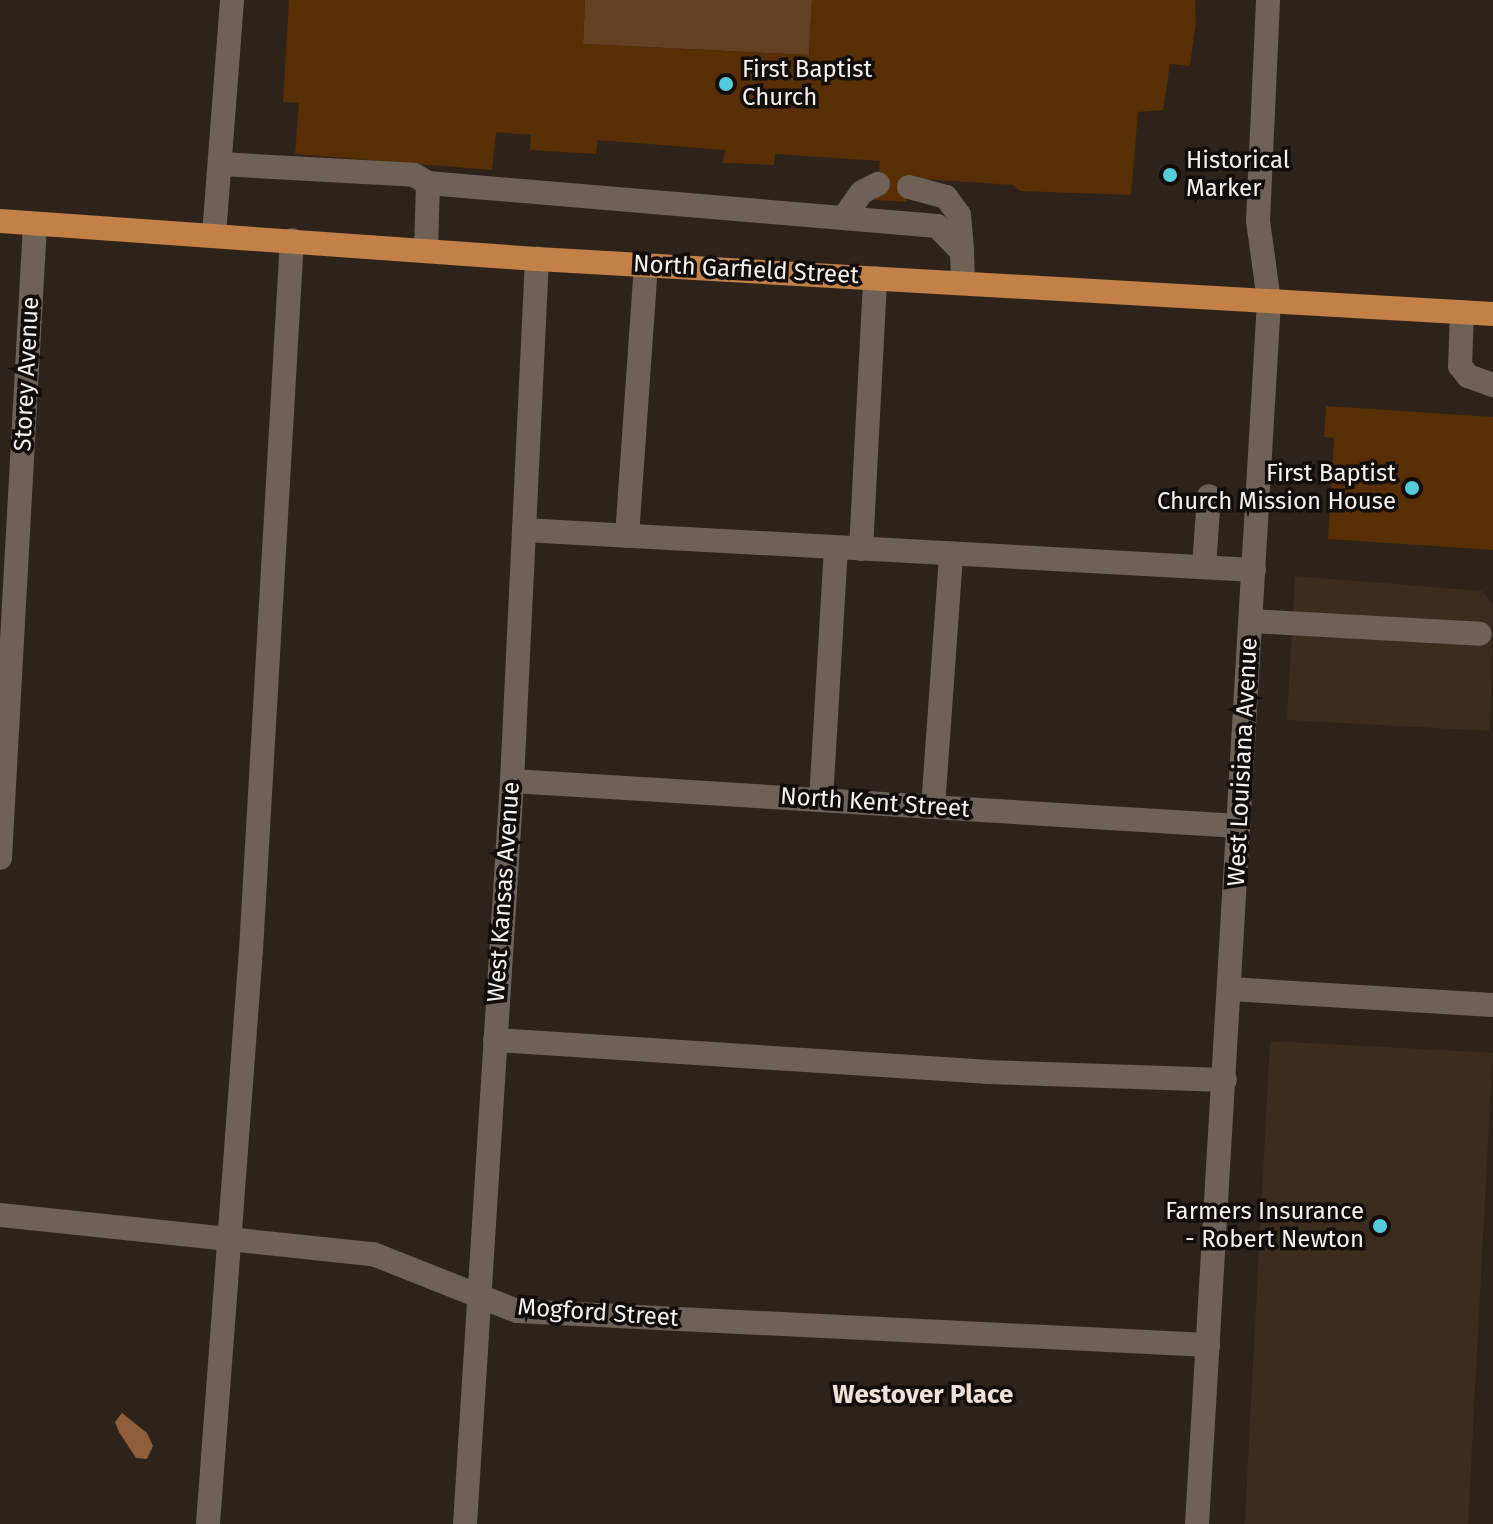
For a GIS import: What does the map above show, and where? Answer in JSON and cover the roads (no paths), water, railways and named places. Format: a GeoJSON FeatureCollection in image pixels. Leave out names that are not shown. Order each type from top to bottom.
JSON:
{"type":"FeatureCollection","features":[{"type":"Feature","properties":{"kind":"main road","name":"North Garfield Street"},"geometry":{"type":"LineString","coordinates":[[0,221],[537,259],[1493,314]]}},
{"type":"Feature","properties":{"kind":"street"},"geometry":{"type":"LineString","coordinates":[[214,235],[232,0]]}},
{"type":"Feature","properties":{"kind":"street","name":"West Louisiana Avenue"},"geometry":{"type":"LineString","coordinates":[[1197,1524],[1269,301],[1258,221],[1268,0]]}},
{"type":"Feature","properties":{"kind":"street"},"geometry":{"type":"LineString","coordinates":[[220,164],[414,175],[428,183],[937,226],[962,252]]}},
{"type":"Feature","properties":{"kind":"street"},"geometry":{"type":"LineString","coordinates":[[426,251],[428,183]]}},
{"type":"Feature","properties":{"kind":"street"},"geometry":{"type":"LineString","coordinates":[[845,216],[862,192],[878,184]]}},
{"type":"Feature","properties":{"kind":"street"},"geometry":{"type":"LineString","coordinates":[[909,187],[946,197],[959,215],[963,283]]}},
{"type":"Feature","properties":{"kind":"street","name":"Storey Avenue"},"geometry":{"type":"LineString","coordinates":[[0,858],[35,224]]}},
{"type":"Feature","properties":{"kind":"street"},"geometry":{"type":"LineString","coordinates":[[208,1524],[251,950],[292,240]]}},
{"type":"Feature","properties":{"kind":"street","name":"West Kansas Avenue"},"geometry":{"type":"LineString","coordinates":[[465,1524],[512,781],[537,259]]}},
{"type":"Feature","properties":{"kind":"street"},"geometry":{"type":"LineString","coordinates":[[627,536],[646,265]]}},
{"type":"Feature","properties":{"kind":"street"},"geometry":{"type":"LineString","coordinates":[[861,549],[875,278]]}},
{"type":"Feature","properties":{"kind":"street"},"geometry":{"type":"LineString","coordinates":[[1462,312],[1460,366],[1468,376],[1493,385]]}},
{"type":"Feature","properties":{"kind":"street"},"geometry":{"type":"LineString","coordinates":[[1204,567],[1209,496]]}},
{"type":"Feature","properties":{"kind":"street"},"geometry":{"type":"LineString","coordinates":[[524,530],[1254,570]]}},
{"type":"Feature","properties":{"kind":"street"},"geometry":{"type":"LineString","coordinates":[[821,800],[836,548]]}},
{"type":"Feature","properties":{"kind":"street"},"geometry":{"type":"LineString","coordinates":[[933,807],[951,554]]}},
{"type":"Feature","properties":{"kind":"street"},"geometry":{"type":"LineString","coordinates":[[1251,621],[1480,634]]}},
{"type":"Feature","properties":{"kind":"street","name":"North Kent Street"},"geometry":{"type":"LineString","coordinates":[[512,781],[1239,826]]}},
{"type":"Feature","properties":{"kind":"street"},"geometry":{"type":"LineString","coordinates":[[1230,989],[1493,1005]]}},
{"type":"Feature","properties":{"kind":"street"},"geometry":{"type":"LineString","coordinates":[[495,1040],[970,1071],[1225,1080]]}},
{"type":"Feature","properties":{"kind":"street","name":"Mogford Street"},"geometry":{"type":"LineString","coordinates":[[0,1215],[373,1254],[517,1311],[1208,1345]]}},
{"type":"Feature","properties":{"kind":"place","name":"First Baptist Church"},"geometry":{"type":"Point","coordinates":[726,84]}},
{"type":"Feature","properties":{"kind":"place","name":"Historical Marker"},"geometry":{"type":"Point","coordinates":[1170,175]}},
{"type":"Feature","properties":{"kind":"place","name":"First Baptist Church Mission House"},"geometry":{"type":"Point","coordinates":[1412,488]}},
{"type":"Feature","properties":{"kind":"place","name":"Farmers Insurance - Robert Newton"},"geometry":{"type":"Point","coordinates":[1380,1226]}},
{"type":"Feature","properties":{"kind":"district","name":"Westover Place"},"geometry":{"type":"Point","coordinates":[923,1395]}}]}
